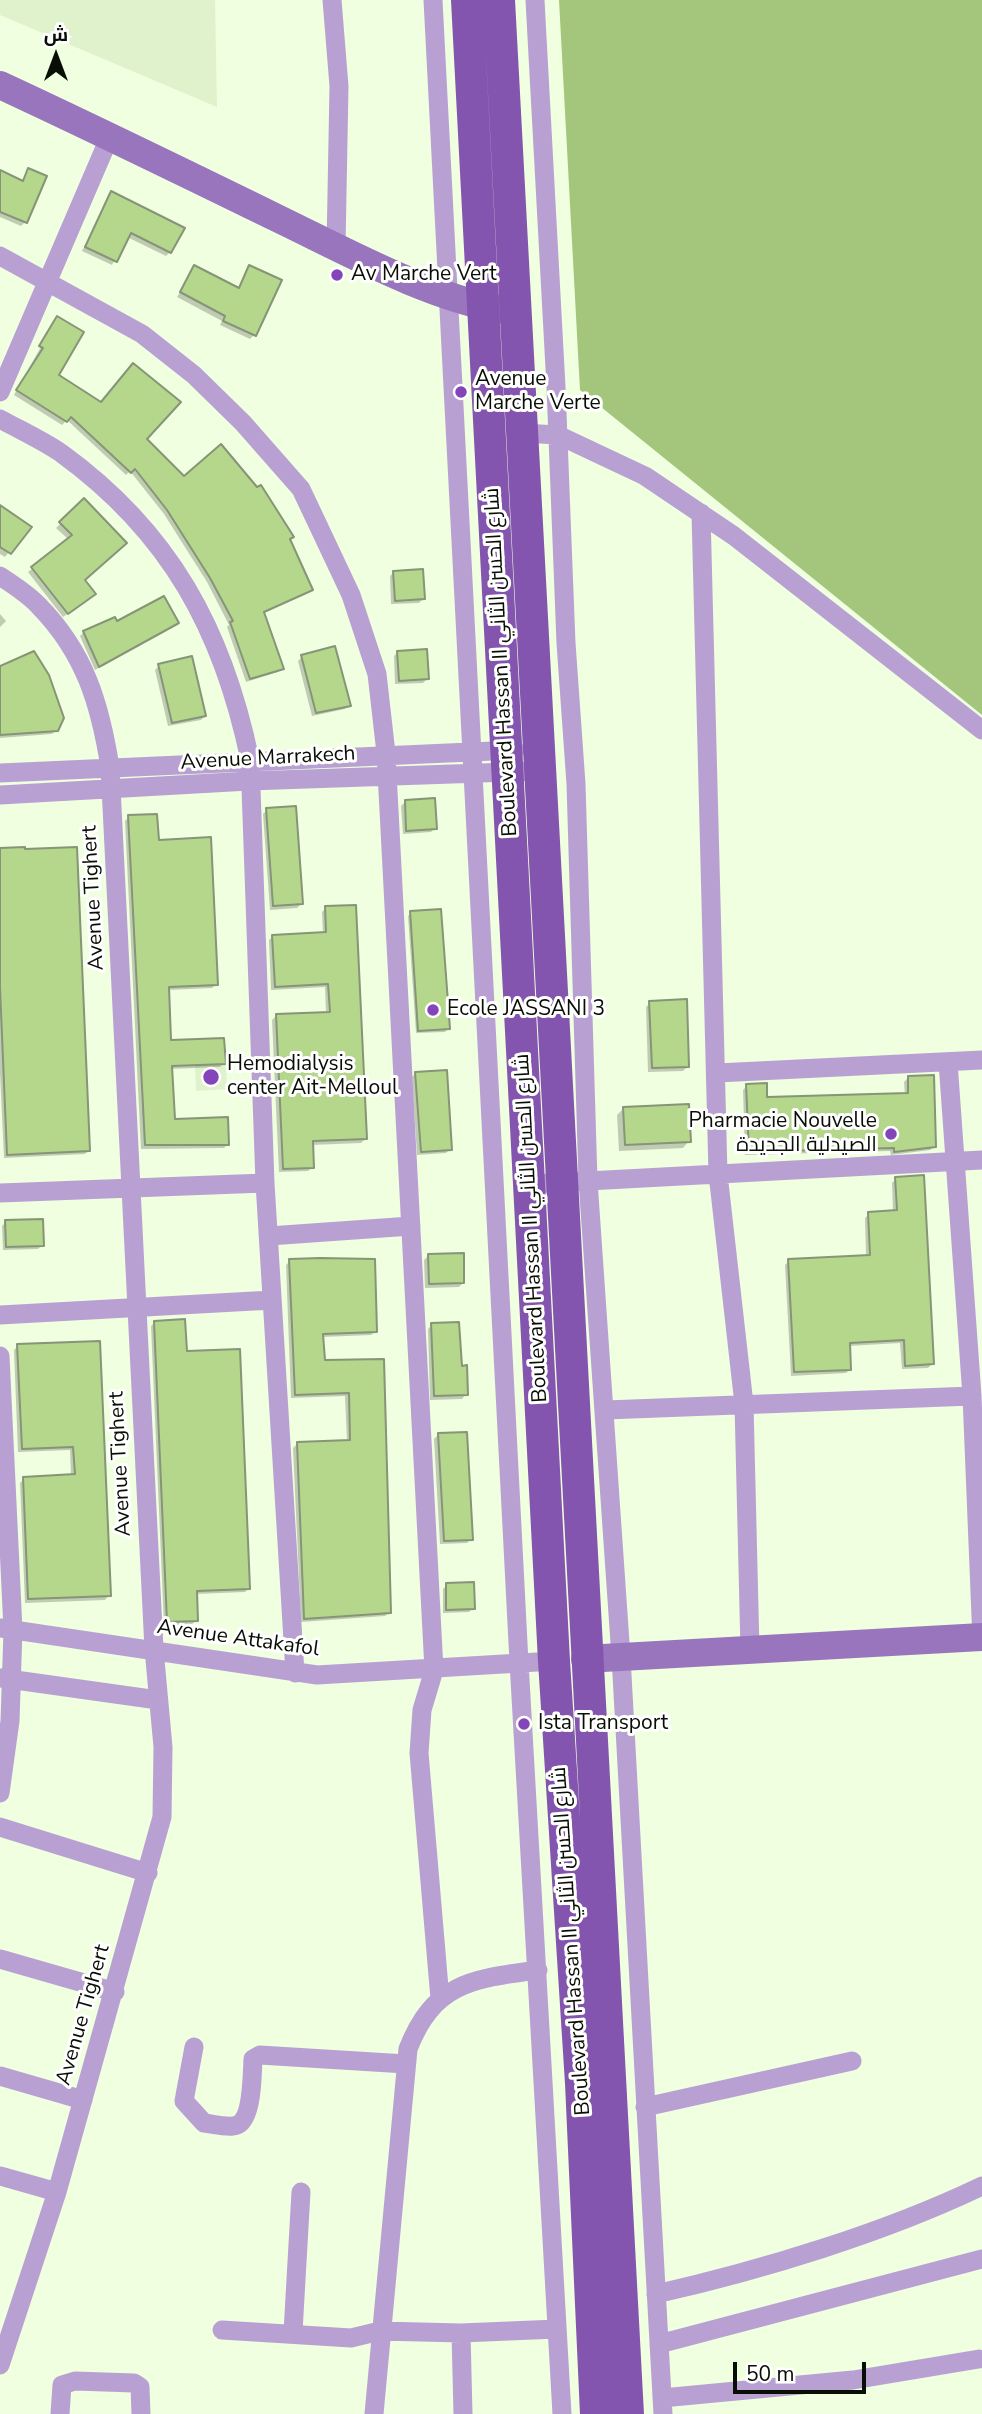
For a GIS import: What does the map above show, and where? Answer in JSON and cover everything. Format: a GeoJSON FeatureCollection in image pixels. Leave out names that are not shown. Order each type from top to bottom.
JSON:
{"type":"FeatureCollection","features":[{"type":"Feature","properties":{"kind":"main road","name":"Boulevard Hassan II شارع الحسن الثاني"},"geometry":{"type":"LineString","coordinates":[[467,0],[483,306],[560,1182],[628,2414]]}},
{"type":"Feature","properties":{"kind":"main road","name":"Boulevard Hassan II شارع الحسن الثاني"},"geometry":{"type":"LineString","coordinates":[[499,0],[522,433],[523,760]]}},
{"type":"Feature","properties":{"kind":"main road","name":"Boulevard Hassan II شارع الحسن الثاني"},"geometry":{"type":"LineString","coordinates":[[560,1182],[554,1661],[581,2083],[596,2414]]}},
{"type":"Feature","properties":{"kind":"main road"},"geometry":{"type":"LineString","coordinates":[[554,1661],[585,1659]]}},
{"type":"Feature","properties":{"kind":"street"},"geometry":{"type":"LineString","coordinates":[[331,0],[339,86],[337,247]]}},
{"type":"Feature","properties":{"kind":"street"},"geometry":{"type":"LineString","coordinates":[[433,0],[446,293],[475,772],[519,1662],[562,2414]]}},
{"type":"Feature","properties":{"kind":"street"},"geometry":{"type":"LineString","coordinates":[[535,0],[566,643],[576,784],[560,1182],[606,1410],[663,2406],[853,2380],[979,2359]]}},
{"type":"Feature","properties":{"kind":"street"},"geometry":{"type":"LineString","coordinates":[[0,85],[337,247],[446,293],[483,306],[515,311]]}},
{"type":"Feature","properties":{"kind":"street"},"geometry":{"type":"LineString","coordinates":[[0,392],[110,136]]}},
{"type":"Feature","properties":{"kind":"street"},"geometry":{"type":"LineString","coordinates":[[0,257],[142,334],[194,375],[243,423],[301,489],[351,595],[373,661],[382,698],[386,753],[434,1670],[422,1710],[419,1753],[440,1998]]}},
{"type":"Feature","properties":{"kind":"street"},"geometry":{"type":"LineString","coordinates":[[0,419],[59,452],[117,499],[169,561],[204,616],[225,665],[239,708],[250,760],[265,1183],[295,1673]]}},
{"type":"Feature","properties":{"kind":"street"},"geometry":{"type":"LineString","coordinates":[[522,433],[558,435],[645,476],[701,513],[982,730]]}},
{"type":"Feature","properties":{"kind":"street"},"geometry":{"type":"LineString","coordinates":[[701,513],[718,1174],[744,1404],[750,1650]]}},
{"type":"Feature","properties":{"kind":"street","name":"Avenue Tighert"},"geometry":{"type":"LineString","coordinates":[[0,576],[39,605],[81,663],[101,711],[110,767],[154,1649],[163,1748],[162,1817],[148,1873],[57,2192],[8,2311],[0,2365]]}},
{"type":"Feature","properties":{"kind":"street","name":"Avenue Marrakech"},"geometry":{"type":"LineString","coordinates":[[0,773],[386,753],[473,751],[523,760]]}},
{"type":"Feature","properties":{"kind":"street","name":"Avenue Marrakech"},"geometry":{"type":"LineString","coordinates":[[0,795],[475,772],[523,760]]}},
{"type":"Feature","properties":{"kind":"street"},"geometry":{"type":"LineString","coordinates":[[717,1073],[982,1060]]}},
{"type":"Feature","properties":{"kind":"street"},"geometry":{"type":"LineString","coordinates":[[585,1659],[981,1639],[979,1486],[972,1396],[973,1314],[954,1162],[948,1062]]}},
{"type":"Feature","properties":{"kind":"street"},"geometry":{"type":"LineString","coordinates":[[560,1182],[982,1160]]}},
{"type":"Feature","properties":{"kind":"street"},"geometry":{"type":"LineString","coordinates":[[0,1193],[265,1183]]}},
{"type":"Feature","properties":{"kind":"street"},"geometry":{"type":"LineString","coordinates":[[269,1236],[411,1226]]}},
{"type":"Feature","properties":{"kind":"street"},"geometry":{"type":"LineString","coordinates":[[0,1315],[272,1300]]}},
{"type":"Feature","properties":{"kind":"street"},"geometry":{"type":"LineString","coordinates":[[0,1356],[7,1629],[0,1793]]}},
{"type":"Feature","properties":{"kind":"street"},"geometry":{"type":"LineString","coordinates":[[606,1410],[972,1396]]}},
{"type":"Feature","properties":{"kind":"street","name":"Avenue Attakafol"},"geometry":{"type":"LineString","coordinates":[[7,1629],[317,1675],[554,1661]]}},
{"type":"Feature","properties":{"kind":"street"},"geometry":{"type":"LineString","coordinates":[[7,1678],[159,1700]]}},
{"type":"Feature","properties":{"kind":"street"},"geometry":{"type":"LineString","coordinates":[[0,1827],[148,1873]]}},
{"type":"Feature","properties":{"kind":"street"},"geometry":{"type":"LineString","coordinates":[[0,1959],[115,1992]]}},
{"type":"Feature","properties":{"kind":"street"},"geometry":{"type":"LineString","coordinates":[[374,2414],[408,2049],[419,2020],[440,1998],[476,1979],[538,1970]]}},
{"type":"Feature","properties":{"kind":"street"},"geometry":{"type":"LineString","coordinates":[[194,2047],[184,2101],[204,2123],[234,2126],[242,2124],[247,2115],[253,2059],[260,2055],[406,2064]]}},
{"type":"Feature","properties":{"kind":"street"},"geometry":{"type":"LineString","coordinates":[[645,2106],[852,2061]]}},
{"type":"Feature","properties":{"kind":"street"},"geometry":{"type":"LineString","coordinates":[[0,2076],[83,2100]]}},
{"type":"Feature","properties":{"kind":"street"},"geometry":{"type":"LineString","coordinates":[[0,2176],[57,2192]]}},
{"type":"Feature","properties":{"kind":"street"},"geometry":{"type":"LineString","coordinates":[[656,2294],[729,2278],[935,2208],[982,2186]]}},
{"type":"Feature","properties":{"kind":"street"},"geometry":{"type":"LineString","coordinates":[[293,2332],[301,2192]]}},
{"type":"Feature","properties":{"kind":"street"},"geometry":{"type":"LineString","coordinates":[[659,2344],[982,2259]]}},
{"type":"Feature","properties":{"kind":"street"},"geometry":{"type":"LineString","coordinates":[[222,2330],[293,2332],[351,2338],[380,2331],[461,2333],[557,2329]]}},
{"type":"Feature","properties":{"kind":"street"},"geometry":{"type":"LineString","coordinates":[[461,2333],[463,2414]]}},
{"type":"Feature","properties":{"kind":"street"},"geometry":{"type":"LineString","coordinates":[[60,2414],[62,2385],[75,2381],[134,2383],[140,2388],[141,2414]]}},
{"type":"Feature","properties":{"kind":"shaded area"},"geometry":{"type":"Polygon","coordinates":[[[0,0],[215,0],[217,107],[0,15],[0,0]]]}},
{"type":"Feature","properties":{"kind":"shaded area","name":"Hemodialysis center Ait-Melloul"},"geometry":{"type":"Polygon","coordinates":[[[226,1064],[227,1089],[196,1091],[195,1065],[226,1064]]]}},
{"type":"Feature","properties":{"kind":"green space"},"geometry":{"type":"Polygon","coordinates":[[[559,0],[982,0],[982,715],[580,390],[559,0]]]}},
{"type":"Feature","properties":{"kind":"building"},"geometry":{"type":"Polygon","coordinates":[[[28,168],[47,176],[27,223],[0,212],[0,170],[23,181],[28,168]]]}},
{"type":"Feature","properties":{"kind":"building"},"geometry":{"type":"Polygon","coordinates":[[[111,191],[185,228],[171,253],[131,233],[117,262],[85,247],[111,191]]]}},
{"type":"Feature","properties":{"kind":"building"},"geometry":{"type":"Polygon","coordinates":[[[194,265],[239,288],[249,265],[282,280],[256,336],[223,321],[225,316],[180,292],[194,265]]]}},
{"type":"Feature","properties":{"kind":"building"},"geometry":{"type":"Polygon","coordinates":[[[57,316],[84,332],[59,375],[101,402],[133,363],[181,402],[147,439],[184,476],[221,444],[257,487],[261,485],[294,537],[290,539],[313,590],[264,612],[284,669],[250,679],[230,622],[233,621],[210,578],[167,510],[135,469],[131,473],[71,417],[67,422],[16,390],[43,348],[39,346],[57,316]]]}},
{"type":"Feature","properties":{"kind":"building"},"geometry":{"type":"Polygon","coordinates":[[[84,498],[127,543],[85,580],[96,594],[68,614],[31,567],[72,535],[59,522],[84,498]]]}},
{"type":"Feature","properties":{"kind":"building"},"geometry":{"type":"Polygon","coordinates":[[[0,505],[32,527],[11,554],[0,547],[0,505]]]}},
{"type":"Feature","properties":{"kind":"building"},"geometry":{"type":"Polygon","coordinates":[[[423,569],[425,599],[395,601],[393,571],[423,569]]]}},
{"type":"Feature","properties":{"kind":"building"},"geometry":{"type":"Polygon","coordinates":[[[164,596],[179,623],[99,667],[83,631],[115,617],[117,621],[164,596]]]}},
{"type":"Feature","properties":{"kind":"building"},"geometry":{"type":"Polygon","coordinates":[[[335,646],[351,706],[316,713],[301,655],[335,646]]]}},
{"type":"Feature","properties":{"kind":"building"},"geometry":{"type":"Polygon","coordinates":[[[427,649],[429,679],[399,681],[397,651],[427,649]]]}},
{"type":"Feature","properties":{"kind":"building"},"geometry":{"type":"Polygon","coordinates":[[[34,651],[49,675],[64,718],[58,731],[0,735],[0,666],[34,651]]]}},
{"type":"Feature","properties":{"kind":"building"},"geometry":{"type":"Polygon","coordinates":[[[192,656],[206,716],[172,723],[158,664],[192,656]]]}},
{"type":"Feature","properties":{"kind":"building"},"geometry":{"type":"Polygon","coordinates":[[[435,798],[437,829],[406,831],[405,800],[435,798]]]}},
{"type":"Feature","properties":{"kind":"building"},"geometry":{"type":"Polygon","coordinates":[[[296,806],[303,904],[273,906],[266,808],[296,806]]]}},
{"type":"Feature","properties":{"kind":"building"},"geometry":{"type":"Polygon","coordinates":[[[157,814],[159,840],[211,837],[218,985],[169,987],[171,1040],[224,1038],[226,1064],[172,1066],[175,1119],[228,1117],[229,1145],[145,1145],[128,815],[157,814]]]}},
{"type":"Feature","properties":{"kind":"building"},"geometry":{"type":"Polygon","coordinates":[[[77,847],[90,1151],[7,1155],[0,988],[0,848],[77,847]]]}},
{"type":"Feature","properties":{"kind":"building"},"geometry":{"type":"Polygon","coordinates":[[[356,905],[367,1139],[313,1141],[314,1168],[283,1169],[276,1014],[330,1012],[328,984],[275,987],[272,935],[326,932],[325,906],[356,905]]]}},
{"type":"Feature","properties":{"kind":"building"},"geometry":{"type":"Polygon","coordinates":[[[441,909],[450,1029],[418,1031],[410,911],[441,909]]]}},
{"type":"Feature","properties":{"kind":"building"},"geometry":{"type":"Polygon","coordinates":[[[687,999],[689,1067],[652,1068],[649,1001],[687,999]]]}},
{"type":"Feature","properties":{"kind":"building"},"geometry":{"type":"Polygon","coordinates":[[[447,1070],[452,1150],[421,1152],[415,1072],[447,1070]]]}},
{"type":"Feature","properties":{"kind":"building"},"geometry":{"type":"Polygon","coordinates":[[[934,1075],[936,1147],[894,1152],[894,1148],[749,1152],[746,1084],[767,1083],[767,1097],[908,1093],[908,1076],[934,1075]]]}},
{"type":"Feature","properties":{"kind":"building"},"geometry":{"type":"Polygon","coordinates":[[[689,1104],[691,1142],[625,1145],[623,1107],[689,1104]]]}},
{"type":"Feature","properties":{"kind":"building"},"geometry":{"type":"Polygon","coordinates":[[[924,1175],[934,1364],[905,1366],[904,1340],[850,1343],[851,1370],[794,1372],[788,1259],[870,1255],[868,1212],[897,1210],[895,1177],[924,1175]]]}},
{"type":"Feature","properties":{"kind":"building"},"geometry":{"type":"Polygon","coordinates":[[[43,1219],[44,1246],[6,1247],[5,1220],[43,1219]]]}},
{"type":"Feature","properties":{"kind":"building"},"geometry":{"type":"Polygon","coordinates":[[[464,1253],[464,1283],[429,1284],[428,1254],[464,1253]]]}},
{"type":"Feature","properties":{"kind":"building"},"geometry":{"type":"Polygon","coordinates":[[[289,1259],[375,1259],[377,1332],[323,1334],[325,1360],[384,1359],[391,1613],[304,1619],[297,1442],[350,1440],[349,1393],[295,1395],[289,1259]]]}},
{"type":"Feature","properties":{"kind":"building"},"geometry":{"type":"Polygon","coordinates":[[[185,1319],[187,1351],[240,1349],[250,1589],[197,1591],[198,1621],[167,1622],[154,1321],[185,1319]]]}},
{"type":"Feature","properties":{"kind":"building"},"geometry":{"type":"Polygon","coordinates":[[[459,1322],[462,1366],[467,1365],[468,1395],[434,1396],[431,1323],[459,1322]]]}},
{"type":"Feature","properties":{"kind":"building"},"geometry":{"type":"Polygon","coordinates":[[[100,1341],[111,1596],[28,1599],[23,1477],[75,1474],[73,1447],[22,1449],[17,1344],[100,1341]]]}},
{"type":"Feature","properties":{"kind":"building"},"geometry":{"type":"Polygon","coordinates":[[[467,1432],[473,1540],[444,1541],[438,1433],[467,1432]]]}},
{"type":"Feature","properties":{"kind":"building"},"geometry":{"type":"Polygon","coordinates":[[[474,1582],[475,1609],[446,1610],[446,1583],[474,1582]]]}},
{"type":"Feature","properties":{"kind":"place","name":"Av Marche Vert"},"geometry":{"type":"Point","coordinates":[337,275]}},
{"type":"Feature","properties":{"kind":"place","name":"Avenue Marche Verte"},"geometry":{"type":"Point","coordinates":[461,392]}},
{"type":"Feature","properties":{"kind":"place","name":"Ecole JASSANI 3"},"geometry":{"type":"Point","coordinates":[433,1010]}},
{"type":"Feature","properties":{"kind":"place","name":"Hemodialysis center Ait-Melloul"},"geometry":{"type":"Point","coordinates":[211,1077]}},
{"type":"Feature","properties":{"kind":"place","name":"Pharmacie Nouvelle الصيدلية الجديدة"},"geometry":{"type":"Point","coordinates":[891,1134]}},
{"type":"Feature","properties":{"kind":"place","name":"Ista Transport"},"geometry":{"type":"Point","coordinates":[524,1724]}}]}
